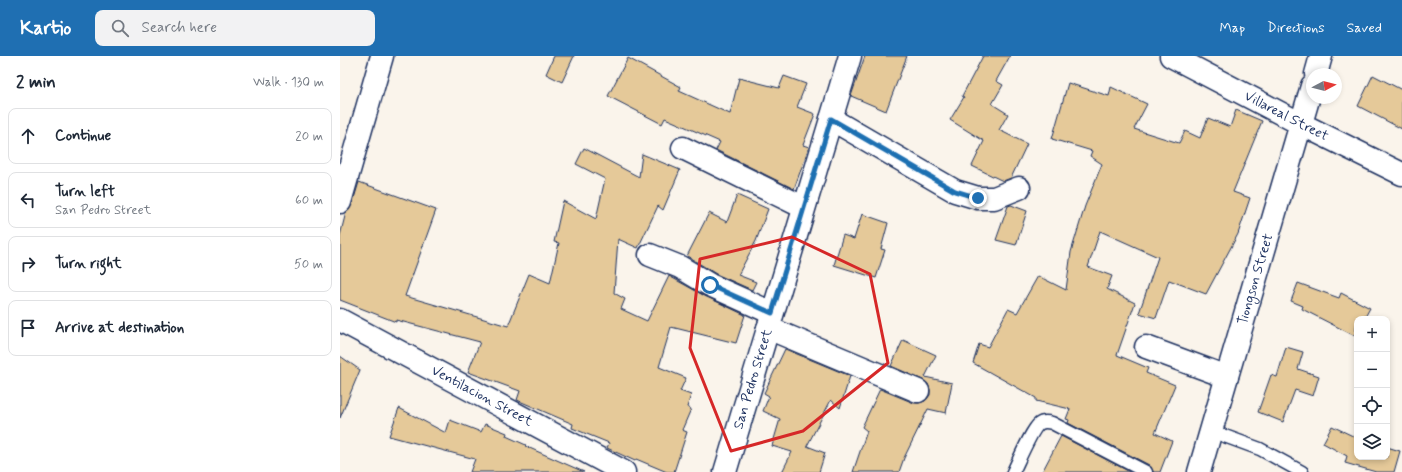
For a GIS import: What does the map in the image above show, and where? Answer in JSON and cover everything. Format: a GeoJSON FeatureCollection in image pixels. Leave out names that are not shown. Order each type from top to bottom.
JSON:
{"type":"FeatureCollection","features":[{"type":"Feature","properties":{"kind":"street"},"geometry":{"type":"LineString","coordinates":[[340,202],[382,56]]}},
{"type":"Feature","properties":{"kind":"street","name":"San Pedro Street"},"geometry":{"type":"LineString","coordinates":[[725,472],[803,207],[850,56]]}},
{"type":"Feature","properties":{"kind":"street","name":"Villareal Street"},"geometry":{"type":"LineString","coordinates":[[1171,56],[1301,124],[1402,174]]}},
{"type":"Feature","properties":{"kind":"street"},"geometry":{"type":"LineString","coordinates":[[1318,68],[1321,56]]}},
{"type":"Feature","properties":{"kind":"street","name":"Tiongson Street"},"geometry":{"type":"LineString","coordinates":[[1199,472],[1307,104]]}},
{"type":"Feature","properties":{"kind":"street"},"geometry":{"type":"LineString","coordinates":[[831,119],[955,191],[978,198],[994,198],[1019,188]]}},
{"type":"Feature","properties":{"kind":"street"},"geometry":{"type":"LineString","coordinates":[[683,148],[803,207]]}},
{"type":"Feature","properties":{"kind":"street"},"geometry":{"type":"LineString","coordinates":[[650,255],[680,267],[770,320],[918,391]]}},
{"type":"Feature","properties":{"kind":"street","name":"Ventilacion Street"},"geometry":{"type":"LineString","coordinates":[[340,320],[624,472]]}},
{"type":"Feature","properties":{"kind":"street"},"geometry":{"type":"LineString","coordinates":[[1146,346],[1227,377]]}},
{"type":"Feature","properties":{"kind":"lane"},"geometry":{"type":"LineString","coordinates":[[1013,472],[1033,433],[1039,424],[1045,422],[1052,423],[1146,472]]}},
{"type":"Feature","properties":{"kind":"lane"},"geometry":{"type":"LineString","coordinates":[[1211,431],[1260,449],[1302,472]]}},
{"type":"Feature","properties":{"kind":"highlighted area"},"geometry":{"type":"Polygon","coordinates":[[[792,237],[870,274],[888,363],[803,431],[731,451],[690,348],[700,259],[792,237]]]}},
{"type":"Feature","properties":{"kind":"building"},"geometry":{"type":"Polygon","coordinates":[[[554,56],[574,56],[562,82],[546,74],[554,56]]]}},
{"type":"Feature","properties":{"kind":"building"},"geometry":{"type":"Polygon","coordinates":[[[865,56],[907,56],[886,111],[851,96],[865,56]]]}},
{"type":"Feature","properties":{"kind":"building"},"geometry":{"type":"Polygon","coordinates":[[[983,56],[1010,56],[996,81],[1003,85],[992,104],[1008,114],[999,130],[1027,144],[1011,178],[1003,181],[972,166],[984,141],[950,120],[964,97],[962,96],[983,56]]]}},
{"type":"Feature","properties":{"kind":"building"},"geometry":{"type":"Polygon","coordinates":[[[628,58],[681,87],[679,91],[730,114],[739,78],[779,88],[784,76],[806,84],[797,107],[815,114],[803,145],[809,147],[794,189],[716,150],[720,142],[665,118],[662,124],[608,96],[628,58]]]}},
{"type":"Feature","properties":{"kind":"building"},"geometry":{"type":"Polygon","coordinates":[[[1373,75],[1402,90],[1402,129],[1358,106],[1373,75]]]}},
{"type":"Feature","properties":{"kind":"building"},"geometry":{"type":"Polygon","coordinates":[[[1068,83],[1109,96],[1111,87],[1147,104],[1134,129],[1179,143],[1185,131],[1200,138],[1208,118],[1230,127],[1236,110],[1262,121],[1233,192],[1250,198],[1238,234],[1206,294],[1169,280],[1156,318],[1139,313],[1158,257],[1100,231],[1088,267],[1112,276],[1107,289],[1135,303],[1117,355],[1148,368],[1146,373],[1175,385],[1155,433],[1172,441],[1160,472],[1153,472],[1149,465],[1068,423],[1069,420],[1066,419],[1070,409],[1036,401],[1036,398],[973,363],[979,344],[988,347],[1008,309],[1017,313],[1038,276],[1066,290],[1071,252],[1085,206],[1102,164],[1090,156],[1092,151],[1052,139],[1068,83]]]}},
{"type":"Feature","properties":{"kind":"building"},"geometry":{"type":"Polygon","coordinates":[[[584,148],[639,177],[642,154],[680,170],[663,210],[658,206],[638,248],[618,239],[614,293],[625,299],[621,309],[647,321],[669,276],[705,296],[745,315],[736,343],[671,327],[659,367],[686,378],[680,391],[691,395],[687,407],[691,409],[682,430],[687,432],[674,472],[667,472],[636,459],[635,461],[607,448],[609,443],[572,428],[573,424],[517,400],[520,391],[468,372],[480,342],[396,320],[396,322],[340,300],[340,236],[346,212],[352,205],[359,182],[436,210],[405,296],[508,326],[529,274],[550,283],[559,243],[554,242],[563,201],[596,219],[605,179],[576,164],[584,148]]]}},
{"type":"Feature","properties":{"kind":"building"},"geometry":{"type":"Polygon","coordinates":[[[737,195],[768,209],[756,241],[738,275],[756,282],[752,290],[716,274],[687,256],[709,213],[727,222],[737,195]]]}},
{"type":"Feature","properties":{"kind":"building"},"geometry":{"type":"Polygon","coordinates":[[[1011,205],[1027,211],[1016,245],[996,240],[1008,206],[1011,205]]]}},
{"type":"Feature","properties":{"kind":"building"},"geometry":{"type":"Polygon","coordinates":[[[862,214],[888,223],[881,249],[885,250],[876,278],[834,265],[843,235],[854,239],[862,214]]]}},
{"type":"Feature","properties":{"kind":"building"},"geometry":{"type":"Polygon","coordinates":[[[1298,283],[1339,298],[1341,293],[1370,308],[1366,316],[1354,316],[1354,335],[1302,309],[1303,306],[1291,301],[1298,283]]]}},
{"type":"Feature","properties":{"kind":"building"},"geometry":{"type":"Polygon","coordinates":[[[903,340],[936,355],[925,377],[952,383],[946,413],[928,409],[904,458],[899,472],[853,472],[867,431],[862,427],[880,389],[914,403],[925,401],[930,395],[928,384],[923,380],[891,366],[903,340]]]}},
{"type":"Feature","properties":{"kind":"building"},"geometry":{"type":"Polygon","coordinates":[[[1286,347],[1303,352],[1298,369],[1319,376],[1313,396],[1295,390],[1283,422],[1258,412],[1271,375],[1277,377],[1286,347]]]}},
{"type":"Feature","properties":{"kind":"building"},"geometry":{"type":"Polygon","coordinates":[[[785,349],[850,376],[840,408],[831,400],[807,446],[825,453],[819,472],[782,472],[792,452],[772,446],[780,419],[763,411],[769,396],[764,393],[785,349]]]}},
{"type":"Feature","properties":{"kind":"building"},"geometry":{"type":"Polygon","coordinates":[[[340,356],[360,370],[340,418],[340,356]]]}},
{"type":"Feature","properties":{"kind":"building"},"geometry":{"type":"Polygon","coordinates":[[[399,408],[446,433],[450,420],[481,432],[485,424],[507,433],[506,436],[526,445],[525,446],[584,472],[470,472],[475,459],[389,436],[399,408]]]}},
{"type":"Feature","properties":{"kind":"building"},"geometry":{"type":"Polygon","coordinates":[[[1332,426],[1354,437],[1354,460],[1390,460],[1390,448],[1400,451],[1394,472],[1376,472],[1345,463],[1347,456],[1323,443],[1332,426]]]}},
{"type":"Feature","properties":{"kind":"building"},"geometry":{"type":"Polygon","coordinates":[[[1061,436],[1130,472],[1042,472],[1061,436]]]}},
{"type":"Feature","properties":{"kind":"route"},"geometry":{"type":"LineString","coordinates":[[710,285],[772,313],[831,119],[955,191],[978,198]]}}]}
